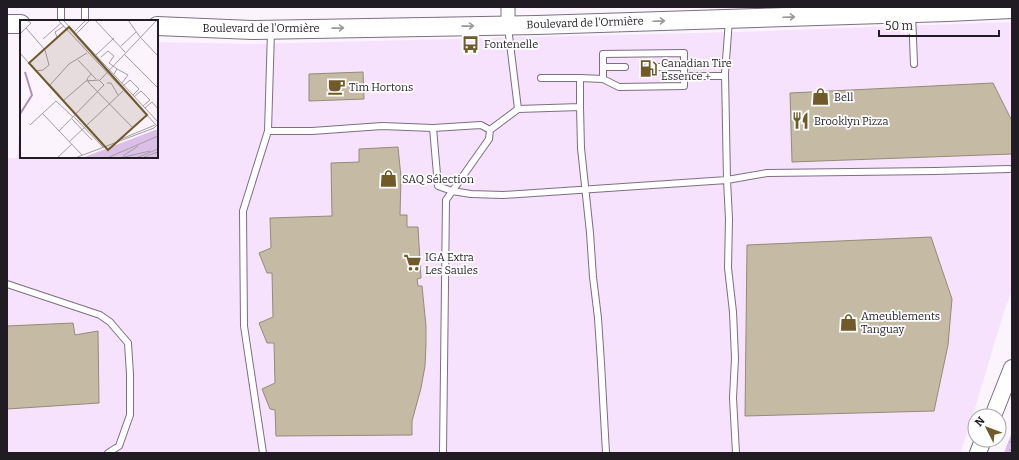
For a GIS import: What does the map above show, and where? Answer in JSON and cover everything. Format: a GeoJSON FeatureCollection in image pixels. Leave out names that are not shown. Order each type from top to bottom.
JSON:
{"type":"FeatureCollection","features":[{"type":"Feature","properties":{"kind":"main road","name":"Boulevard de l'Ormière"},"geometry":{"type":"LineString","coordinates":[[158,26],[271,30],[729,19],[1012,9]]}},
{"type":"Feature","properties":{"kind":"main road"},"geometry":{"type":"LineString","coordinates":[[7,24],[20,24]]}},
{"type":"Feature","properties":{"kind":"street"},"geometry":{"type":"LineString","coordinates":[[508,7],[508,25]]}},
{"type":"Feature","properties":{"kind":"street"},"geometry":{"type":"LineString","coordinates":[[996,408],[1011,367]]}},
{"type":"Feature","properties":{"kind":"lane"},"geometry":{"type":"LineString","coordinates":[[61,20],[62,7]]}},
{"type":"Feature","properties":{"kind":"lane"},"geometry":{"type":"LineString","coordinates":[[84,20],[85,7]]}},
{"type":"Feature","properties":{"kind":"lane"},"geometry":{"type":"LineString","coordinates":[[912,13],[914,64]]}},
{"type":"Feature","properties":{"kind":"lane"},"geometry":{"type":"LineString","coordinates":[[729,19],[726,76],[729,219],[728,268],[733,312],[735,358],[733,398],[736,453]]}},
{"type":"Feature","properties":{"kind":"lane"},"geometry":{"type":"LineString","coordinates":[[508,25],[518,109]]}},
{"type":"Feature","properties":{"kind":"lane"},"geometry":{"type":"LineString","coordinates":[[263,453],[244,326],[243,211],[268,131],[271,30]]}},
{"type":"Feature","properties":{"kind":"lane"},"geometry":{"type":"LineString","coordinates":[[541,78],[602,79],[619,87],[684,86],[684,53],[603,54],[602,79]]}},
{"type":"Feature","properties":{"kind":"lane"},"geometry":{"type":"LineString","coordinates":[[603,67],[625,67]]}},
{"type":"Feature","properties":{"kind":"lane"},"geometry":{"type":"LineString","coordinates":[[647,67],[684,67]]}},
{"type":"Feature","properties":{"kind":"lane"},"geometry":{"type":"LineString","coordinates":[[684,76],[726,76]]}},
{"type":"Feature","properties":{"kind":"lane"},"geometry":{"type":"LineString","coordinates":[[580,78],[581,148],[599,341],[606,453]]}},
{"type":"Feature","properties":{"kind":"lane"},"geometry":{"type":"LineString","coordinates":[[443,453],[446,200],[489,139],[490,130],[518,109],[580,107]]}},
{"type":"Feature","properties":{"kind":"lane"},"geometry":{"type":"LineString","coordinates":[[268,131],[312,131],[382,126],[433,128],[480,125],[490,130]]}},
{"type":"Feature","properties":{"kind":"lane"},"geometry":{"type":"LineString","coordinates":[[433,128],[438,186],[452,191],[472,194],[503,194],[727,180],[767,173],[1009,169]]}},
{"type":"Feature","properties":{"kind":"lane"},"geometry":{"type":"LineString","coordinates":[[7,284],[100,315],[110,322],[128,343],[130,415],[119,446],[108,453]]}},
{"type":"Feature","properties":{"kind":"shaded area"},"geometry":{"type":"Polygon","coordinates":[[[1012,22],[1012,290],[975,408],[967,408],[967,434],[960,453],[7,453],[7,158],[17,158],[20,121],[20,158],[158,158],[158,42],[249,44],[735,32],[1012,22]]]}},
{"type":"Feature","properties":{"kind":"shaded area"},"geometry":{"type":"Polygon","coordinates":[[[1012,432],[1012,453],[1004,453],[1012,432]]]}},
{"type":"Feature","properties":{"kind":"building","name":"Tim Hortons"},"geometry":{"type":"Polygon","coordinates":[[[363,72],[364,99],[309,101],[309,74],[363,72]]]}},
{"type":"Feature","properties":{"kind":"building"},"geometry":{"type":"Polygon","coordinates":[[[993,83],[1012,121],[1012,154],[792,162],[790,93],[993,83]]]}},
{"type":"Feature","properties":{"kind":"building"},"geometry":{"type":"Polygon","coordinates":[[[398,147],[401,177],[400,215],[407,215],[407,227],[418,227],[421,278],[417,279],[418,286],[422,286],[426,326],[425,366],[412,421],[412,435],[276,436],[275,410],[270,409],[262,389],[275,383],[274,343],[267,343],[259,323],[273,317],[272,273],[267,273],[259,253],[271,248],[270,218],[332,216],[331,163],[359,162],[359,149],[398,147]]]}},
{"type":"Feature","properties":{"kind":"building","name":"Ameublements Tanguay"},"geometry":{"type":"Polygon","coordinates":[[[931,237],[952,299],[948,345],[934,411],[745,416],[747,245],[931,237]]]}},
{"type":"Feature","properties":{"kind":"building"},"geometry":{"type":"Polygon","coordinates":[[[73,323],[75,335],[98,331],[99,403],[7,409],[7,326],[73,323]]]}},
{"type":"Feature","properties":{"kind":"place","name":"Fontenelle"},"geometry":{"type":"Point","coordinates":[471,44]}},
{"type":"Feature","properties":{"kind":"place","name":"Canadian Tire Essence +"},"geometry":{"type":"Point","coordinates":[648,69]}},
{"type":"Feature","properties":{"kind":"place","name":"Tim Hortons"},"geometry":{"type":"Point","coordinates":[336,87]}},
{"type":"Feature","properties":{"kind":"place","name":"Bell"},"geometry":{"type":"Point","coordinates":[821,97]}},
{"type":"Feature","properties":{"kind":"place","name":"Brooklyn Pizza"},"geometry":{"type":"Point","coordinates":[801,121]}},
{"type":"Feature","properties":{"kind":"place","name":"SAQ Sélection"},"geometry":{"type":"Point","coordinates":[389,179]}},
{"type":"Feature","properties":{"kind":"place","name":"IGA Extra Les Saules"},"geometry":{"type":"Point","coordinates":[412,263]}},
{"type":"Feature","properties":{"kind":"place","name":"Ameublements Tanguay"},"geometry":{"type":"Point","coordinates":[848,322]}}]}
